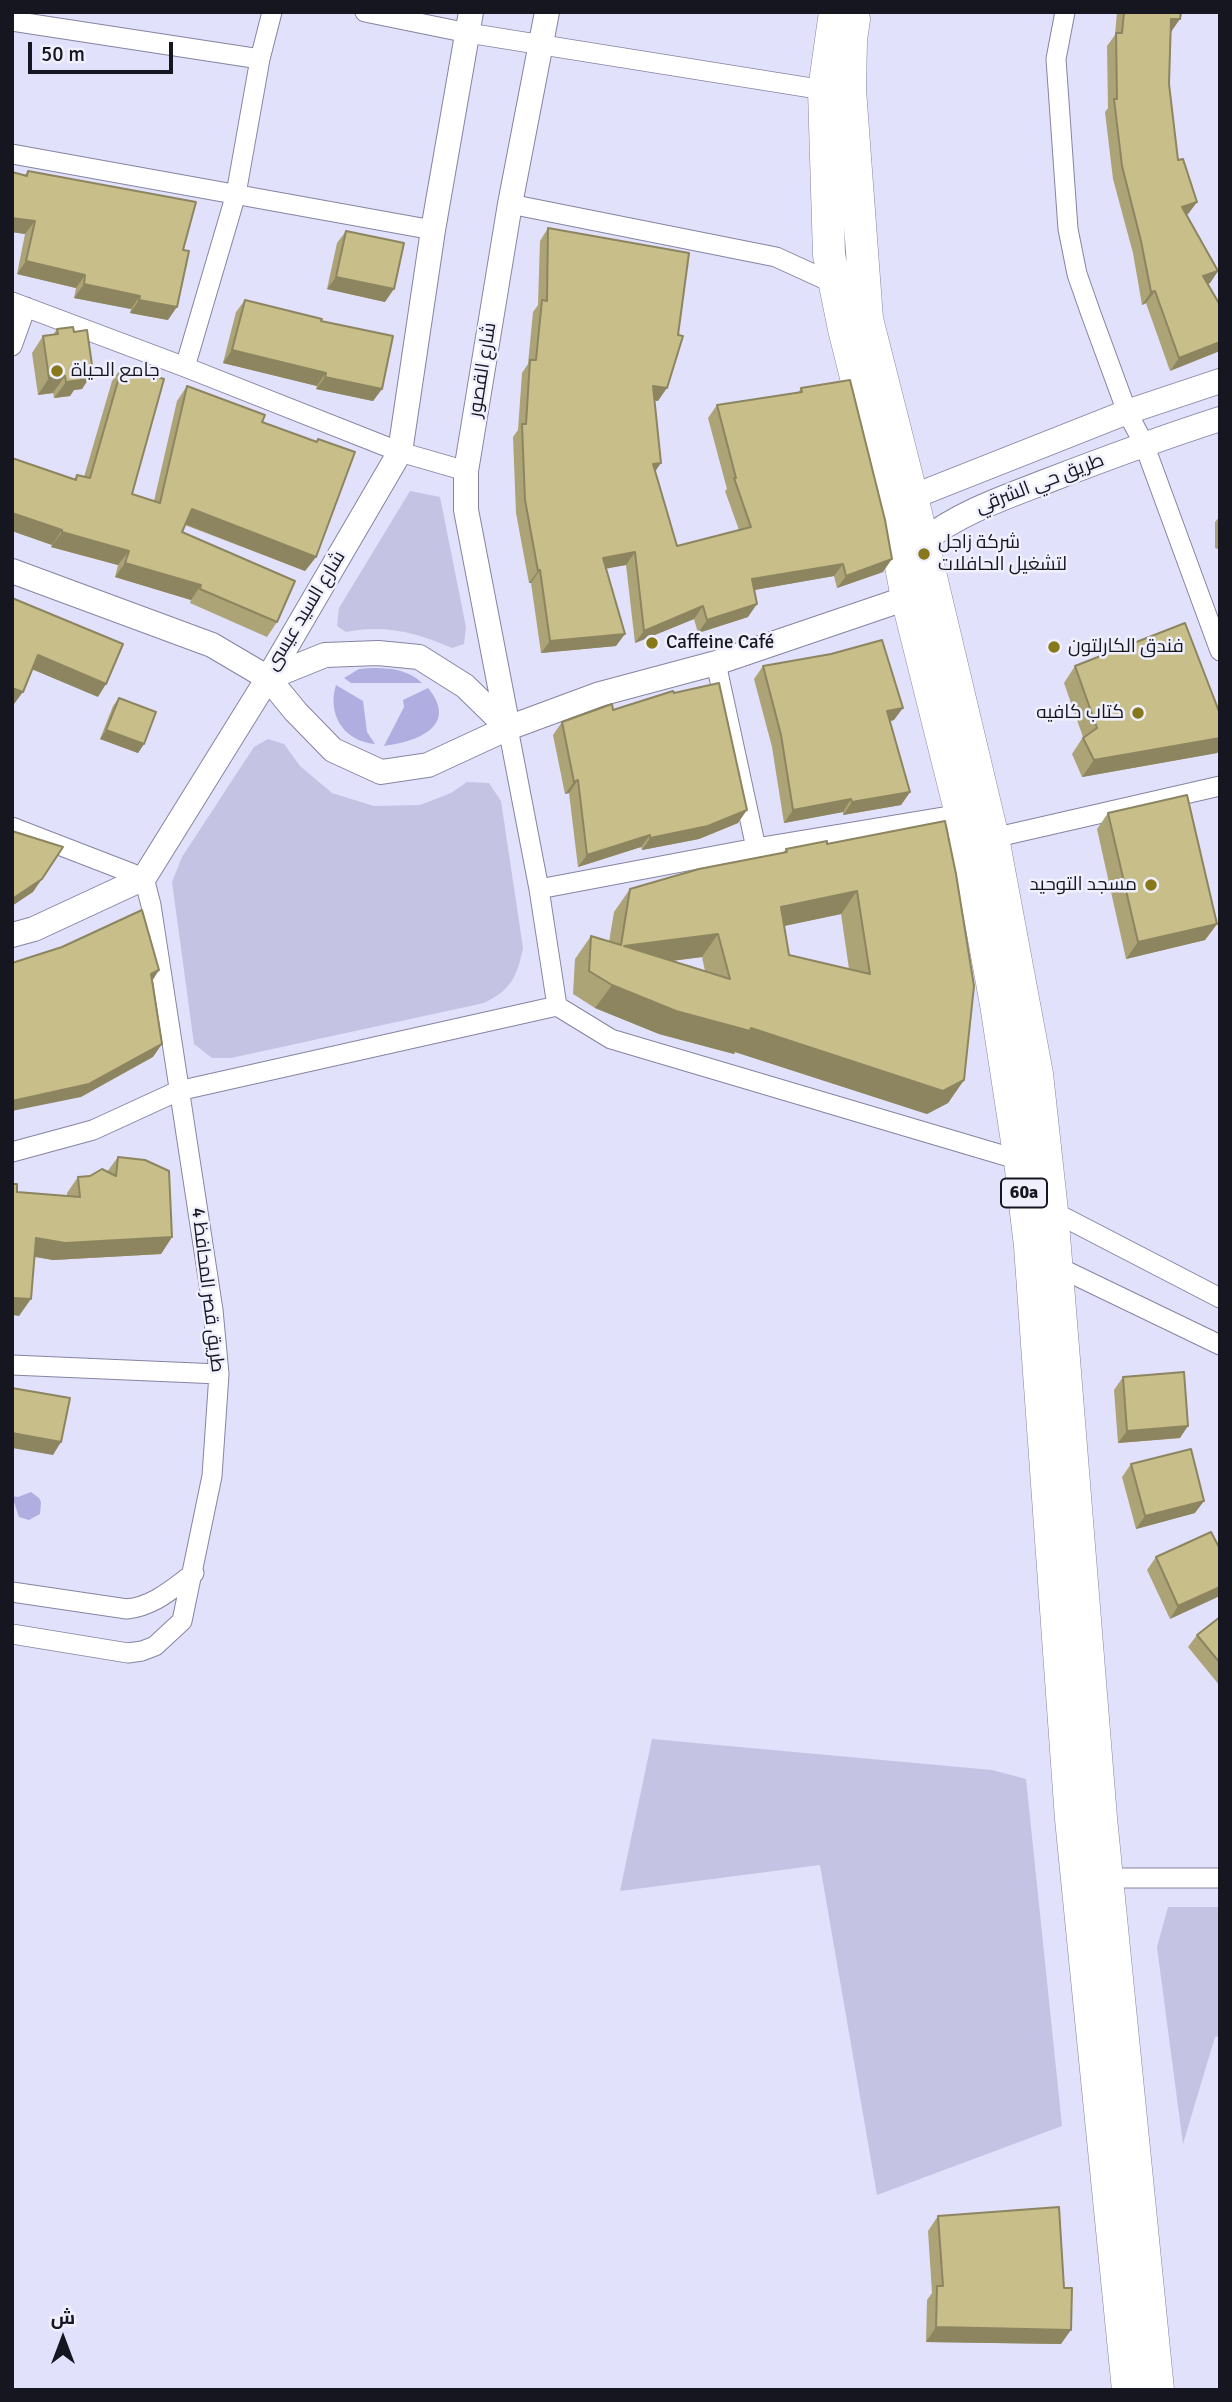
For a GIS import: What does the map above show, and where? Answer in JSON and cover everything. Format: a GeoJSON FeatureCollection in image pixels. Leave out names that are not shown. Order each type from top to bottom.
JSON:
{"type":"FeatureCollection","features":[{"type":"Feature","properties":{"kind":"main road","name":"60a"},"geometry":{"type":"LineString","coordinates":[[835,12],[824,90],[829,254],[844,329],[908,535],[992,838],[1037,1074],[1033,1163]]}},
{"type":"Feature","properties":{"kind":"main road","name":"60a"},"geometry":{"type":"LineString","coordinates":[[856,12],[851,40],[850,90],[867,319],[912,497],[908,535],[907,598],[961,814],[996,1004],[1033,1163],[1039,1210],[1158,2390]]}},
{"type":"Feature","properties":{"kind":"main road","name":"60a"},"geometry":{"type":"LineString","coordinates":[[1044,1265],[1071,1819],[1128,2390]]}},
{"type":"Feature","properties":{"kind":"street"},"geometry":{"type":"LineString","coordinates":[[185,367],[236,194],[260,59],[272,12]]}},
{"type":"Feature","properties":{"kind":"street"},"geometry":{"type":"LineString","coordinates":[[365,12],[469,23],[542,44],[824,90]]}},
{"type":"Feature","properties":{"kind":"street","name":"شارع القصور"},"geometry":{"type":"LineString","coordinates":[[508,728],[466,510],[466,471],[510,204],[547,12]]}},
{"type":"Feature","properties":{"kind":"street"},"geometry":{"type":"LineString","coordinates":[[1065,12],[1056,59],[1068,229],[1077,274],[1127,412],[1144,444],[1214,620],[1220,651]]}},
{"type":"Feature","properties":{"kind":"street"},"geometry":{"type":"LineString","coordinates":[[12,21],[260,59]]}},
{"type":"Feature","properties":{"kind":"street"},"geometry":{"type":"LineString","coordinates":[[400,452],[433,230],[469,23]]}},
{"type":"Feature","properties":{"kind":"street"},"geometry":{"type":"LineString","coordinates":[[12,154],[433,230]]}},
{"type":"Feature","properties":{"kind":"street"},"geometry":{"type":"LineString","coordinates":[[510,204],[776,257],[835,284],[867,319]]}},
{"type":"Feature","properties":{"kind":"street"},"geometry":{"type":"LineString","coordinates":[[12,345],[19,305],[400,452],[466,471]]}},
{"type":"Feature","properties":{"kind":"street"},"geometry":{"type":"LineString","coordinates":[[912,497],[1127,412],[1220,381]]}},
{"type":"Feature","properties":{"kind":"street","name":"طريق حي الشرقي"},"geometry":{"type":"LineString","coordinates":[[908,535],[942,526],[971,511],[1144,444],[1220,419]]}},
{"type":"Feature","properties":{"kind":"street","name":"شارع السيد عيسى"},"geometry":{"type":"LineString","coordinates":[[12,571],[212,645],[268,678],[400,452]]}},
{"type":"Feature","properties":{"kind":"street"},"geometry":{"type":"LineString","coordinates":[[268,678],[332,750],[381,772],[428,765],[508,728],[600,694],[716,663],[907,598]]}},
{"type":"Feature","properties":{"kind":"street"},"geometry":{"type":"LineString","coordinates":[[12,935],[34,929],[144,878],[268,678],[325,655],[377,653],[419,657],[465,686],[508,728],[539,889],[557,1006]]}},
{"type":"Feature","properties":{"kind":"street"},"geometry":{"type":"LineString","coordinates":[[716,663],[756,848]]}},
{"type":"Feature","properties":{"kind":"street"},"geometry":{"type":"LineString","coordinates":[[992,838],[1220,786]]}},
{"type":"Feature","properties":{"kind":"street"},"geometry":{"type":"LineString","coordinates":[[539,889],[756,848],[961,814]]}},
{"type":"Feature","properties":{"kind":"street"},"geometry":{"type":"LineString","coordinates":[[12,827],[144,878]]}},
{"type":"Feature","properties":{"kind":"street","name":"طريق قصر المحافظ 4"},"geometry":{"type":"LineString","coordinates":[[12,1634],[128,1653],[155,1646],[182,1621],[212,1476],[219,1374],[213,1310],[151,905],[144,878]]}},
{"type":"Feature","properties":{"kind":"street"},"geometry":{"type":"LineString","coordinates":[[12,1152],[93,1130],[178,1091],[557,1006],[611,1039],[1033,1163]]}},
{"type":"Feature","properties":{"kind":"street"},"geometry":{"type":"LineString","coordinates":[[1039,1210],[1220,1297]]}},
{"type":"Feature","properties":{"kind":"street"},"geometry":{"type":"LineString","coordinates":[[1044,1265],[1220,1345]]}},
{"type":"Feature","properties":{"kind":"street"},"geometry":{"type":"LineString","coordinates":[[12,1365],[219,1374]]}},
{"type":"Feature","properties":{"kind":"street"},"geometry":{"type":"LineString","coordinates":[[12,1592],[127,1609],[142,1608],[194,1573]]}},
{"type":"Feature","properties":{"kind":"street"},"geometry":{"type":"LineString","coordinates":[[1107,1878],[1220,1878]]}},
{"type":"Feature","properties":{"kind":"shaded area"},"geometry":{"type":"Polygon","coordinates":[[[410,491],[440,497],[466,627],[464,644],[452,648],[400,631],[374,629],[346,632],[337,626],[339,608],[410,491]]]}},
{"type":"Feature","properties":{"kind":"shaded area"},"geometry":{"type":"Polygon","coordinates":[[[384,668],[400,671],[422,683],[351,683],[344,678],[359,669],[384,668]]]}},
{"type":"Feature","properties":{"kind":"shaded area"},"geometry":{"type":"Polygon","coordinates":[[[336,685],[363,701],[367,732],[375,744],[354,738],[340,724],[334,706],[336,685]]]}},
{"type":"Feature","properties":{"kind":"shaded area"},"geometry":{"type":"Polygon","coordinates":[[[428,688],[437,702],[439,713],[430,730],[408,741],[384,746],[404,707],[403,700],[428,688]]]}},
{"type":"Feature","properties":{"kind":"shaded area"},"geometry":{"type":"Polygon","coordinates":[[[268,739],[284,744],[300,766],[332,793],[374,806],[420,805],[451,793],[467,782],[489,783],[501,801],[523,948],[515,975],[507,988],[484,1003],[231,1058],[212,1058],[194,1044],[172,882],[182,857],[254,747],[268,739]]]}},
{"type":"Feature","properties":{"kind":"shaded area"},"geometry":{"type":"Polygon","coordinates":[[[31,1492],[41,1502],[40,1514],[29,1520],[19,1517],[12,1496],[18,1497],[31,1492]]]}},
{"type":"Feature","properties":{"kind":"shaded area"},"geometry":{"type":"Polygon","coordinates":[[[652,1739],[992,1770],[1026,1779],[1062,2126],[877,2195],[820,1865],[620,1891],[652,1739]]]}},
{"type":"Feature","properties":{"kind":"shaded area"},"geometry":{"type":"Polygon","coordinates":[[[1168,1907],[1220,1907],[1220,2036],[1215,2037],[1183,2144],[1157,1947],[1168,1907]]]}},
{"type":"Feature","properties":{"kind":"building"},"geometry":{"type":"Polygon","coordinates":[[[1124,12],[1181,12],[1180,19],[1171,19],[1169,84],[1178,160],[1183,159],[1197,202],[1182,207],[1218,271],[1203,276],[1220,305],[1220,342],[1179,358],[1155,291],[1151,292],[1122,166],[1114,99],[1117,99],[1116,33],[1122,33],[1124,12]]]}},
{"type":"Feature","properties":{"kind":"building"},"geometry":{"type":"Polygon","coordinates":[[[28,171],[196,202],[183,250],[189,251],[177,307],[139,300],[140,296],[84,284],[85,275],[26,261],[35,221],[12,218],[12,172],[27,176],[28,171]]]}},
{"type":"Feature","properties":{"kind":"building"},"geometry":{"type":"Polygon","coordinates":[[[548,228],[689,253],[678,335],[683,336],[667,388],[653,386],[661,463],[653,464],[677,546],[751,527],[734,478],[717,405],[802,392],[801,388],[850,380],[892,559],[846,576],[843,564],[752,579],[757,604],[707,620],[703,606],[644,631],[635,552],[603,558],[625,634],[550,641],[540,570],[538,571],[525,500],[522,424],[526,424],[530,360],[536,360],[542,300],[547,301],[548,228]]]}},
{"type":"Feature","properties":{"kind":"building"},"geometry":{"type":"Polygon","coordinates":[[[346,231],[404,243],[394,289],[336,277],[346,231]]]}},
{"type":"Feature","properties":{"kind":"building"},"geometry":{"type":"Polygon","coordinates":[[[245,300],[322,319],[321,321],[393,336],[382,389],[325,377],[326,373],[232,350],[245,300]]]}},
{"type":"Feature","properties":{"kind":"building"},"geometry":{"type":"Polygon","coordinates":[[[73,327],[74,332],[87,330],[93,372],[80,374],[81,380],[66,382],[65,376],[49,378],[43,336],[58,334],[57,329],[73,327]]]}},
{"type":"Feature","properties":{"kind":"building"},"geometry":{"type":"Polygon","coordinates":[[[122,367],[164,379],[132,494],[160,503],[187,386],[265,415],[262,422],[317,442],[318,439],[355,452],[316,557],[192,509],[182,532],[295,581],[277,622],[200,589],[201,585],[125,563],[129,551],[62,532],[12,513],[12,458],[76,480],[77,475],[90,478],[122,367]]]}},
{"type":"Feature","properties":{"kind":"building"},"geometry":{"type":"Polygon","coordinates":[[[12,598],[123,644],[106,684],[38,655],[23,692],[12,688],[12,598]]]}},
{"type":"Feature","properties":{"kind":"building","name":"كتاب كافيه"},"geometry":{"type":"Polygon","coordinates":[[[1185,623],[1220,714],[1220,738],[1094,760],[1083,738],[1097,728],[1075,666],[1185,623]]]}},
{"type":"Feature","properties":{"kind":"building"},"geometry":{"type":"Polygon","coordinates":[[[882,640],[903,708],[887,711],[910,792],[793,810],[781,735],[763,666],[831,654],[882,640]]]}},
{"type":"Feature","properties":{"kind":"building"},"geometry":{"type":"Polygon","coordinates":[[[719,683],[747,810],[708,826],[650,838],[650,835],[587,855],[578,780],[574,782],[562,722],[612,704],[613,710],[673,691],[674,693],[719,683]]]}},
{"type":"Feature","properties":{"kind":"building"},"geometry":{"type":"Polygon","coordinates":[[[119,698],[156,712],[144,744],[106,730],[119,698]]]}},
{"type":"Feature","properties":{"kind":"building","name":"مسجد التوحيد"},"geometry":{"type":"Polygon","coordinates":[[[1187,795],[1217,924],[1138,942],[1108,813],[1187,795]]]}},
{"type":"Feature","properties":{"kind":"building"},"geometry":{"type":"Polygon","coordinates":[[[945,821],[974,986],[964,1080],[943,1091],[751,1028],[750,1031],[676,1011],[612,985],[589,971],[591,936],[621,945],[630,889],[699,869],[787,852],[786,849],[827,841],[827,844],[945,821]],[[857,891],[781,907],[789,955],[870,974],[857,891]],[[718,934],[624,946],[730,979],[718,934]]]}},
{"type":"Feature","properties":{"kind":"building"},"geometry":{"type":"Polygon","coordinates":[[[12,831],[63,847],[42,879],[12,899],[12,831]]]}},
{"type":"Feature","properties":{"kind":"building"},"geometry":{"type":"Polygon","coordinates":[[[142,910],[159,970],[151,974],[162,1044],[89,1084],[12,1101],[12,963],[62,947],[142,910]]]}},
{"type":"Feature","properties":{"kind":"building"},"geometry":{"type":"Polygon","coordinates":[[[118,1157],[145,1160],[169,1171],[172,1237],[65,1243],[36,1238],[31,1299],[14,1298],[12,1307],[12,1184],[17,1184],[17,1192],[80,1197],[78,1177],[90,1176],[102,1169],[116,1176],[118,1157]]]}},
{"type":"Feature","properties":{"kind":"building"},"geometry":{"type":"Polygon","coordinates":[[[1184,1372],[1188,1426],[1127,1431],[1123,1377],[1184,1372]]]}},
{"type":"Feature","properties":{"kind":"building"},"geometry":{"type":"Polygon","coordinates":[[[12,1388],[70,1398],[61,1442],[12,1433],[12,1388]]]}},
{"type":"Feature","properties":{"kind":"building"},"geometry":{"type":"Polygon","coordinates":[[[1191,1449],[1204,1501],[1145,1516],[1131,1464],[1191,1449]]]}},
{"type":"Feature","properties":{"kind":"building"},"geometry":{"type":"Polygon","coordinates":[[[1211,1532],[1220,1549],[1220,1587],[1178,1606],[1156,1557],[1211,1532]]]}},
{"type":"Feature","properties":{"kind":"building"},"geometry":{"type":"Polygon","coordinates":[[[1220,1617],[1220,1663],[1197,1635],[1220,1617]]]}},
{"type":"Feature","properties":{"kind":"building"},"geometry":{"type":"Polygon","coordinates":[[[1059,2207],[1064,2288],[1072,2288],[1071,2330],[936,2327],[937,2286],[943,2286],[938,2216],[1059,2207]]]}},
{"type":"Feature","properties":{"kind":"place","name":"جامع الحياة"},"geometry":{"type":"Point","coordinates":[57,371]}},
{"type":"Feature","properties":{"kind":"place","name":"شركة زاجل لتشغيل الحافلات"},"geometry":{"type":"Point","coordinates":[924,554]}},
{"type":"Feature","properties":{"kind":"place","name":"Caffeine Café"},"geometry":{"type":"Point","coordinates":[652,643]}},
{"type":"Feature","properties":{"kind":"place","name":"فندق الكارلتون"},"geometry":{"type":"Point","coordinates":[1054,647]}},
{"type":"Feature","properties":{"kind":"place","name":"كتاب كافيه"},"geometry":{"type":"Point","coordinates":[1138,713]}},
{"type":"Feature","properties":{"kind":"place","name":"مسجد التوحيد"},"geometry":{"type":"Point","coordinates":[1151,885]}}]}
